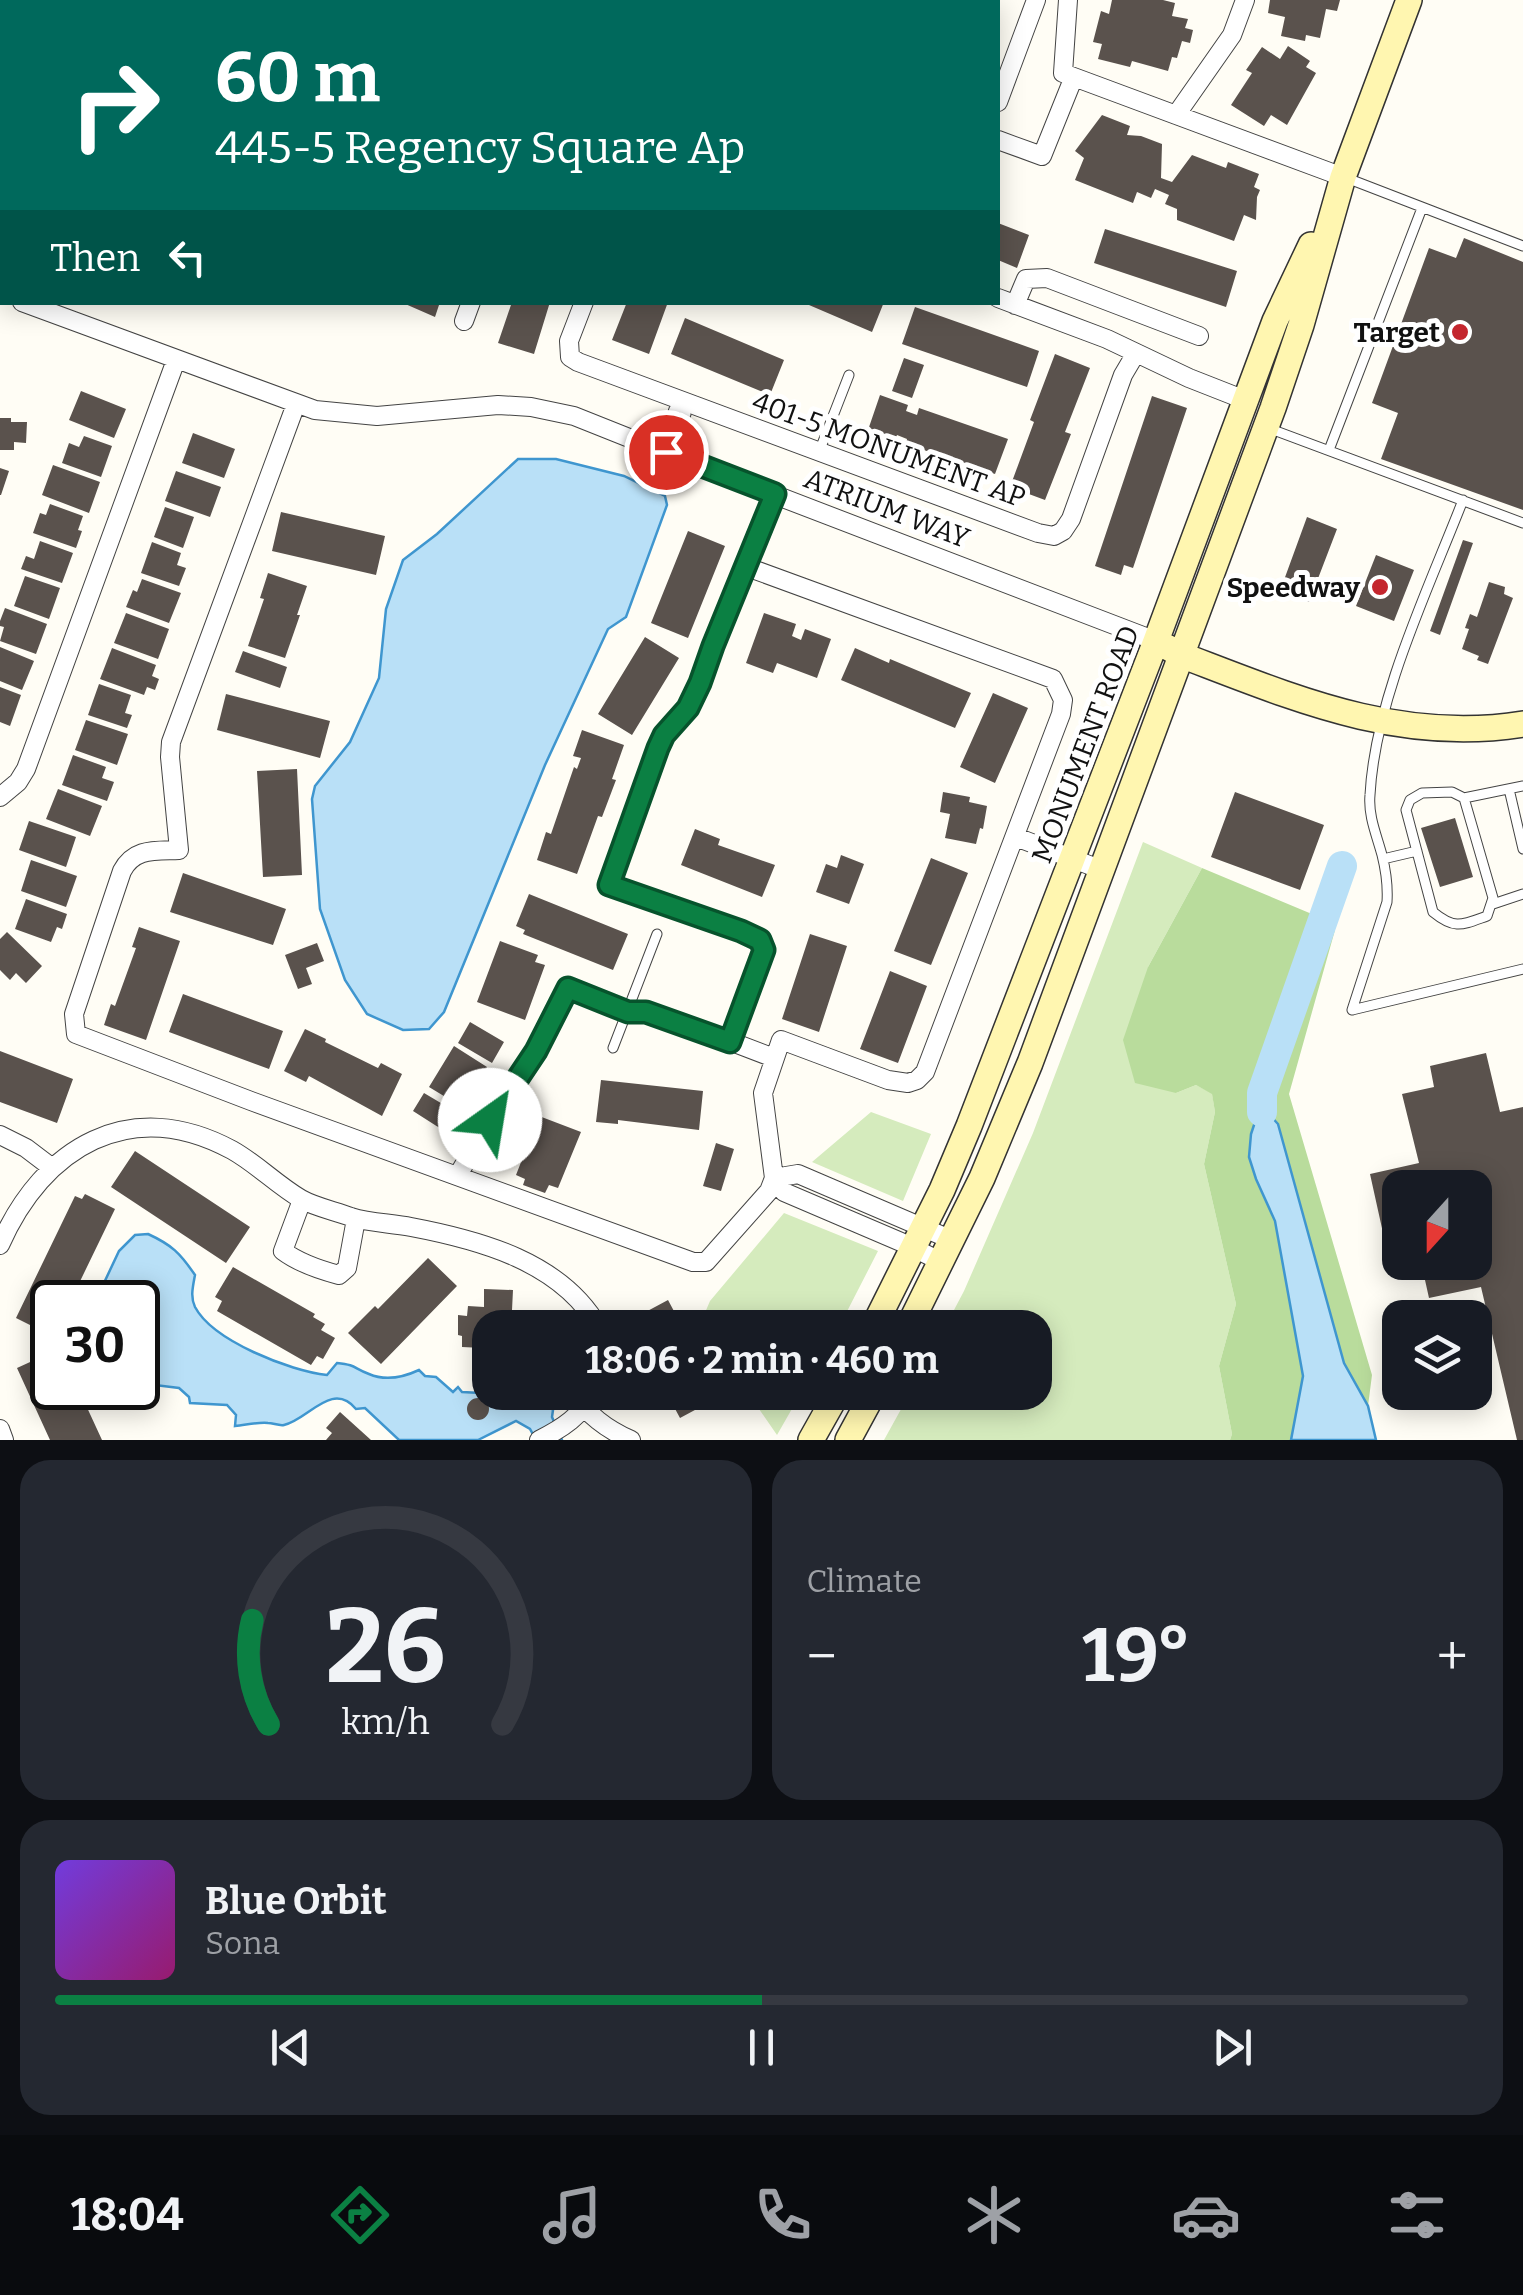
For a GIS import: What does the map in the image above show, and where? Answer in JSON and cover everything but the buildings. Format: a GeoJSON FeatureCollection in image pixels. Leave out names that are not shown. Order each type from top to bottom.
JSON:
{"type":"FeatureCollection","features":[{"type":"Feature","properties":{"kind":"main road","name":"MONUMENT ROAD"},"geometry":{"type":"LineString","coordinates":[[882,1310],[976,1110],[1275,321],[1343,177],[1409,0]]}},
{"type":"Feature","properties":{"kind":"main road","name":"MONUMENT ROAD"},"geometry":{"type":"LineString","coordinates":[[917,1310],[982,1178],[1030,1064],[1302,325],[1343,177]]}},
{"type":"Feature","properties":{"kind":"main road"},"geometry":{"type":"LineString","coordinates":[[1156,641],[1182,655],[1301,700],[1381,722],[1461,729],[1523,724]]}},
{"type":"Feature","properties":{"kind":"main road"},"geometry":{"type":"LineString","coordinates":[[811,1440],[828,1410]]}},
{"type":"Feature","properties":{"kind":"main road"},"geometry":{"type":"LineString","coordinates":[[848,1440],[864,1410]]}},
{"type":"Feature","properties":{"kind":"street"},"geometry":{"type":"LineString","coordinates":[[1000,97],[1036,0]]}},
{"type":"Feature","properties":{"kind":"street"},"geometry":{"type":"LineString","coordinates":[[1068,0],[1063,73],[1343,177]]}},
{"type":"Feature","properties":{"kind":"street"},"geometry":{"type":"LineString","coordinates":[[1176,115],[1232,35],[1244,0]]}},
{"type":"Feature","properties":{"kind":"street"},"geometry":{"type":"LineString","coordinates":[[1000,141],[1042,156],[1074,79]]}},
{"type":"Feature","properties":{"kind":"street"},"geometry":{"type":"LineString","coordinates":[[1198,336],[1047,278],[1026,279],[1006,301],[1245,400]]}},
{"type":"Feature","properties":{"kind":"street","name":"ATRIUM WAY"},"geometry":{"type":"LineString","coordinates":[[27,305],[296,404],[340,414],[377,416],[498,405],[574,416],[668,447],[775,494],[1156,641]]}},
{"type":"Feature","properties":{"kind":"street"},"geometry":{"type":"LineString","coordinates":[[464,321],[470,305]]}},
{"type":"Feature","properties":{"kind":"street","name":"401-5 MONUMENT AP"},"geometry":{"type":"LineString","coordinates":[[583,305],[569,341],[570,357],[682,405],[1054,536],[1063,531],[1071,518],[1123,375],[1136,353]]}},
{"type":"Feature","properties":{"kind":"street"},"geometry":{"type":"LineString","coordinates":[[0,797],[26,769],[176,360]]}},
{"type":"Feature","properties":{"kind":"street"},"geometry":{"type":"LineString","coordinates":[[296,404],[171,742],[178,850],[138,852],[128,860],[74,1014],[76,1034],[693,1262],[706,1262],[769,1192],[774,1178],[763,1093],[778,1049]]}},
{"type":"Feature","properties":{"kind":"street"},"geometry":{"type":"LineString","coordinates":[[730,1042],[764,950],[760,940],[609,885],[658,748],[688,708],[700,683],[775,494]]}},
{"type":"Feature","properties":{"kind":"street"},"geometry":{"type":"LineString","coordinates":[[458,1175],[506,1093],[536,1051],[568,988],[628,1012],[646,1012],[730,1042],[778,1049],[888,1080],[908,1084],[925,1072],[1062,714],[1063,700],[1053,680],[747,567]]}},
{"type":"Feature","properties":{"kind":"street"},"geometry":{"type":"LineString","coordinates":[[1016,837],[1102,870]]}},
{"type":"Feature","properties":{"kind":"street"},"geometry":{"type":"LineString","coordinates":[[0,1246],[8,1226],[51,1167],[88,1142],[115,1131],[171,1128],[232,1150],[302,1200],[356,1218],[455,1236],[544,1270],[587,1310]]}},
{"type":"Feature","properties":{"kind":"street"},"geometry":{"type":"LineString","coordinates":[[0,1135],[51,1167]]}},
{"type":"Feature","properties":{"kind":"street"},"geometry":{"type":"LineString","coordinates":[[774,1178],[798,1174],[852,1196],[947,1251]]}},
{"type":"Feature","properties":{"kind":"street"},"geometry":{"type":"LineString","coordinates":[[774,1178],[784,1192],[843,1217],[918,1237]]}},
{"type":"Feature","properties":{"kind":"street"},"geometry":{"type":"LineString","coordinates":[[843,1217],[852,1196]]}},
{"type":"Feature","properties":{"kind":"street"},"geometry":{"type":"LineString","coordinates":[[302,1200],[283,1251],[291,1258],[330,1272],[340,1275],[347,1268],[356,1218]]}},
{"type":"Feature","properties":{"kind":"street"},"geometry":{"type":"LineString","coordinates":[[539,1440],[561,1429],[584,1410],[631,1440]]}},
{"type":"Feature","properties":{"kind":"street"},"geometry":{"type":"LineString","coordinates":[[0,1429],[4,1440]]}},
{"type":"Feature","properties":{"kind":"lane"},"geometry":{"type":"LineString","coordinates":[[1343,177],[1523,246]]}},
{"type":"Feature","properties":{"kind":"lane"},"geometry":{"type":"LineString","coordinates":[[1329,450],[1422,208]]}},
{"type":"Feature","properties":{"kind":"lane"},"geometry":{"type":"LineString","coordinates":[[819,452],[850,375]]}},
{"type":"Feature","properties":{"kind":"lane"},"geometry":{"type":"LineString","coordinates":[[668,447],[678,436],[686,414],[682,405]]}},
{"type":"Feature","properties":{"kind":"lane"},"geometry":{"type":"LineString","coordinates":[[1266,427],[1523,522]]}},
{"type":"Feature","properties":{"kind":"lane"},"geometry":{"type":"LineString","coordinates":[[1463,500],[1381,722],[1369,797],[1388,884],[1388,902],[1352,1010],[1523,969]]}},
{"type":"Feature","properties":{"kind":"lane"},"geometry":{"type":"LineString","coordinates":[[1464,798],[1493,904],[1488,916],[1463,924],[1446,923],[1432,912],[1406,810],[1410,800],[1422,793],[1452,792],[1464,798],[1523,786]]}},
{"type":"Feature","properties":{"kind":"lane"},"geometry":{"type":"LineString","coordinates":[[1509,789],[1523,849]]}},
{"type":"Feature","properties":{"kind":"lane"},"geometry":{"type":"LineString","coordinates":[[1383,859],[1417,851]]}},
{"type":"Feature","properties":{"kind":"lane"},"geometry":{"type":"LineString","coordinates":[[1493,904],[1523,894]]}},
{"type":"Feature","properties":{"kind":"lane"},"geometry":{"type":"LineString","coordinates":[[613,1048],[658,934]]}},
{"type":"Feature","properties":{"kind":"green space"},"geometry":{"type":"Polygon","coordinates":[[[1143,842],[1202,868],[1148,967],[1176,1093],[1196,1085],[1212,1093],[1215,1112],[1204,1164],[1236,1304],[1219,1366],[1230,1440],[884,1440],[901,1410],[1052,1410],[1052,1310],[954,1310],[1033,1133],[1143,842]]]}},
{"type":"Feature","properties":{"kind":"green space"},"geometry":{"type":"Polygon","coordinates":[[[1202,868],[1331,922],[1335,930],[1289,1094],[1372,1375],[1368,1406],[1344,1363],[1249,1157],[1275,1221],[1303,1376],[1291,1440],[1230,1440],[1219,1366],[1236,1304],[1204,1164],[1215,1112],[1212,1094],[1196,1085],[1176,1093],[1135,1083],[1123,1040],[1148,967],[1202,868]]]}},
{"type":"Feature","properties":{"kind":"green space"},"geometry":{"type":"Polygon","coordinates":[[[871,1112],[931,1134],[903,1201],[812,1162],[871,1112]]]}},
{"type":"Feature","properties":{"kind":"green space"},"geometry":{"type":"Polygon","coordinates":[[[784,1213],[878,1251],[848,1310],[706,1310],[784,1213]]]}},
{"type":"Feature","properties":{"kind":"green space"},"geometry":{"type":"Polygon","coordinates":[[[760,1410],[791,1410],[777,1435],[760,1410]]]}},
{"type":"Feature","properties":{"kind":"water"},"geometry":{"type":"Polygon","coordinates":[[[518,459],[556,459],[624,476],[665,496],[667,505],[626,617],[608,629],[545,765],[444,1012],[429,1029],[403,1030],[367,1014],[345,980],[320,909],[312,799],[315,786],[350,742],[379,678],[386,609],[403,560],[518,459]]]}},
{"type":"Feature","properties":{"kind":"water"},"geometry":{"type":"Polygon","coordinates":[[[1267,1112],[1278,1124],[1344,1363],[1368,1406],[1376,1440],[1291,1440],[1303,1376],[1275,1221],[1249,1157],[1258,1113],[1267,1112]]]}},
{"type":"Feature","properties":{"kind":"water"},"geometry":{"type":"Polygon","coordinates":[[[148,1234],[175,1250],[195,1275],[193,1299],[204,1320],[254,1352],[327,1375],[337,1363],[381,1377],[419,1370],[425,1376],[436,1377],[453,1392],[458,1387],[462,1392],[472,1393],[472,1410],[553,1410],[562,1440],[536,1440],[530,1429],[516,1421],[478,1440],[399,1440],[365,1408],[356,1409],[338,1399],[320,1404],[284,1425],[235,1426],[236,1415],[227,1405],[190,1403],[179,1388],[160,1386],[160,1280],[105,1280],[119,1251],[135,1235],[148,1234]]]}},
{"type":"Feature","properties":{"kind":"waterway"},"geometry":{"type":"LineString","coordinates":[[1262,1112],[1262,1093],[1342,866]]}},
{"type":"Feature","properties":{"kind":"place","name":"Target"},"geometry":{"type":"Point","coordinates":[1460,332]}},
{"type":"Feature","properties":{"kind":"place","name":"Speedway"},"geometry":{"type":"Point","coordinates":[1380,587]}},
{"type":"Feature","properties":{"kind":"route"},"geometry":{"type":"LineString","coordinates":[[490,1120],[536,1051],[568,988],[628,1012],[646,1012],[730,1042],[764,950],[760,940],[741,931],[609,885],[658,748],[688,708],[700,683],[775,494],[666,452]]}}]}
